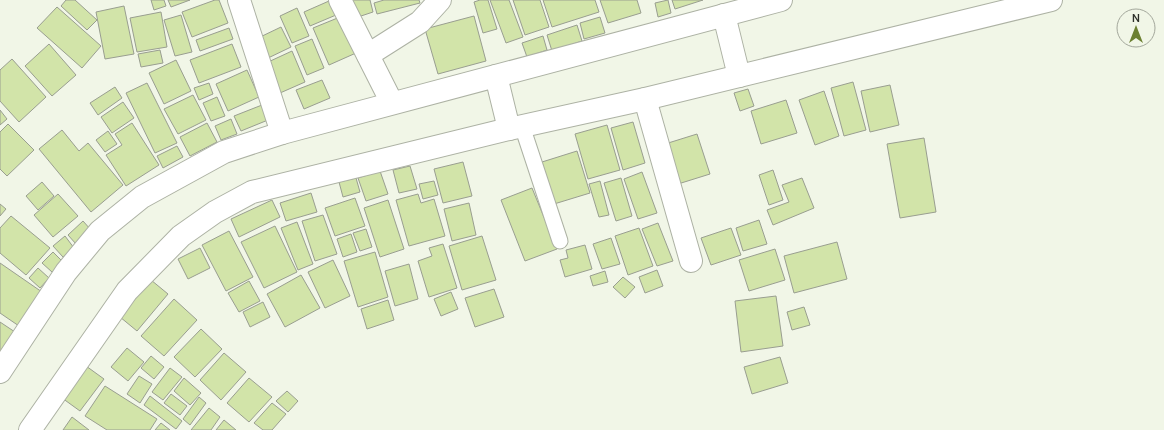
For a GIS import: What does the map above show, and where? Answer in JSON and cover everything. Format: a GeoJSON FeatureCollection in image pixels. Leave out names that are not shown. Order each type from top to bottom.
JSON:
{"type":"FeatureCollection","features":[{"type":"Feature","properties":{"kind":"street"},"geometry":{"type":"LineString","coordinates":[[239,0],[282,133]]}},
{"type":"Feature","properties":{"kind":"street"},"geometry":{"type":"LineString","coordinates":[[340,0],[392,104]]}},
{"type":"Feature","properties":{"kind":"street"},"geometry":{"type":"LineString","coordinates":[[368,56],[420,22],[440,0]]}},
{"type":"Feature","properties":{"kind":"street"},"geometry":{"type":"LineString","coordinates":[[0,372],[66,272],[100,231],[142,197],[224,152],[282,133],[781,0]]}},
{"type":"Feature","properties":{"kind":"street"},"geometry":{"type":"LineString","coordinates":[[30,430],[127,291],[181,236],[215,212],[252,192],[510,119],[645,99],[737,70],[1051,0]]}},
{"type":"Feature","properties":{"kind":"street"},"geometry":{"type":"LineString","coordinates":[[724,15],[737,70]]}},
{"type":"Feature","properties":{"kind":"street"},"geometry":{"type":"LineString","coordinates":[[496,76],[510,119]]}},
{"type":"Feature","properties":{"kind":"street"},"geometry":{"type":"LineString","coordinates":[[645,99],[691,261]]}},
{"type":"Feature","properties":{"kind":"lane"},"geometry":{"type":"LineString","coordinates":[[510,119],[560,241]]}},
{"type":"Feature","properties":{"kind":"building"},"geometry":{"type":"Polygon","coordinates":[[[66,0],[75,0],[97,20],[87,30],[61,6],[66,0]]]}},
{"type":"Feature","properties":{"kind":"building"},"geometry":{"type":"Polygon","coordinates":[[[151,0],[164,0],[166,6],[154,10],[151,0]]]}},
{"type":"Feature","properties":{"kind":"building"},"geometry":{"type":"Polygon","coordinates":[[[168,0],[190,0],[171,7],[168,0]]]}},
{"type":"Feature","properties":{"kind":"building"},"geometry":{"type":"Polygon","coordinates":[[[215,0],[219,0],[228,23],[192,37],[182,12],[215,0]]]}},
{"type":"Feature","properties":{"kind":"building"},"geometry":{"type":"Polygon","coordinates":[[[350,0],[370,0],[373,12],[355,18],[350,0]]]}},
{"type":"Feature","properties":{"kind":"building"},"geometry":{"type":"Polygon","coordinates":[[[384,0],[419,0],[420,3],[377,14],[374,3],[384,0]]]}},
{"type":"Feature","properties":{"kind":"building"},"geometry":{"type":"Polygon","coordinates":[[[488,0],[497,29],[483,33],[474,2],[488,0]]]}},
{"type":"Feature","properties":{"kind":"building"},"geometry":{"type":"Polygon","coordinates":[[[490,0],[509,0],[523,37],[506,43],[490,0]]]}},
{"type":"Feature","properties":{"kind":"building"},"geometry":{"type":"Polygon","coordinates":[[[513,0],[540,0],[549,27],[525,35],[513,0]]]}},
{"type":"Feature","properties":{"kind":"building"},"geometry":{"type":"Polygon","coordinates":[[[543,0],[595,0],[599,12],[552,27],[543,0]]]}},
{"type":"Feature","properties":{"kind":"building"},"geometry":{"type":"Polygon","coordinates":[[[600,0],[637,0],[641,13],[608,23],[600,0]]]}},
{"type":"Feature","properties":{"kind":"building"},"geometry":{"type":"Polygon","coordinates":[[[668,0],[671,13],[658,17],[655,3],[668,0]]]}},
{"type":"Feature","properties":{"kind":"building"},"geometry":{"type":"Polygon","coordinates":[[[672,0],[703,0],[675,9],[672,0]]]}},
{"type":"Feature","properties":{"kind":"building"},"geometry":{"type":"Polygon","coordinates":[[[329,1],[336,15],[310,26],[304,12],[329,1]]]}},
{"type":"Feature","properties":{"kind":"building"},"geometry":{"type":"Polygon","coordinates":[[[124,6],[134,54],[105,59],[96,12],[124,6]]]}},
{"type":"Feature","properties":{"kind":"building"},"geometry":{"type":"Polygon","coordinates":[[[57,7],[101,46],[82,68],[37,28],[57,7]]]}},
{"type":"Feature","properties":{"kind":"building"},"geometry":{"type":"Polygon","coordinates":[[[297,8],[309,36],[292,43],[280,16],[297,8]]]}},
{"type":"Feature","properties":{"kind":"building"},"geometry":{"type":"Polygon","coordinates":[[[161,12],[167,47],[137,52],[130,18],[161,12]]]}},
{"type":"Feature","properties":{"kind":"building"},"geometry":{"type":"Polygon","coordinates":[[[181,15],[192,52],[175,56],[164,20],[181,15]]]}},
{"type":"Feature","properties":{"kind":"building"},"geometry":{"type":"Polygon","coordinates":[[[474,16],[486,61],[438,74],[425,29],[474,16]]]}},
{"type":"Feature","properties":{"kind":"building"},"geometry":{"type":"Polygon","coordinates":[[[340,17],[356,53],[329,65],[313,28],[340,17]]]}},
{"type":"Feature","properties":{"kind":"building"},"geometry":{"type":"Polygon","coordinates":[[[600,17],[605,33],[584,39],[580,23],[600,17]]]}},
{"type":"Feature","properties":{"kind":"building"},"geometry":{"type":"Polygon","coordinates":[[[577,25],[582,41],[552,51],[547,35],[577,25]]]}},
{"type":"Feature","properties":{"kind":"building"},"geometry":{"type":"Polygon","coordinates":[[[281,27],[291,47],[266,59],[256,39],[281,27]]]}},
{"type":"Feature","properties":{"kind":"building"},"geometry":{"type":"Polygon","coordinates":[[[229,28],[233,39],[200,51],[196,40],[229,28]]]}},
{"type":"Feature","properties":{"kind":"building"},"geometry":{"type":"Polygon","coordinates":[[[543,36],[547,50],[527,57],[522,43],[543,36]]]}},
{"type":"Feature","properties":{"kind":"building"},"geometry":{"type":"Polygon","coordinates":[[[312,39],[324,68],[307,75],[295,46],[312,39]]]}},
{"type":"Feature","properties":{"kind":"building"},"geometry":{"type":"Polygon","coordinates":[[[49,44],[76,75],[52,96],[25,66],[49,44]]]}},
{"type":"Feature","properties":{"kind":"building"},"geometry":{"type":"Polygon","coordinates":[[[232,44],[241,67],[199,83],[190,60],[232,44]]]}},
{"type":"Feature","properties":{"kind":"building"},"geometry":{"type":"Polygon","coordinates":[[[160,50],[163,63],[141,67],[138,54],[160,50]]]}},
{"type":"Feature","properties":{"kind":"building"},"geometry":{"type":"Polygon","coordinates":[[[292,51],[305,82],[280,93],[266,63],[292,51]]]}},
{"type":"Feature","properties":{"kind":"building"},"geometry":{"type":"Polygon","coordinates":[[[12,59],[46,97],[19,122],[0,101],[0,70],[12,59]]]}},
{"type":"Feature","properties":{"kind":"building"},"geometry":{"type":"Polygon","coordinates":[[[176,60],[191,91],[164,104],[149,73],[176,60]]]}},
{"type":"Feature","properties":{"kind":"building"},"geometry":{"type":"Polygon","coordinates":[[[247,70],[259,97],[228,111],[216,84],[247,70]]]}},
{"type":"Feature","properties":{"kind":"building"},"geometry":{"type":"Polygon","coordinates":[[[322,80],[330,98],[304,109],[296,90],[322,80]]]}},
{"type":"Feature","properties":{"kind":"building"},"geometry":{"type":"Polygon","coordinates":[[[853,82],[866,130],[844,136],[831,88],[853,82]]]}},
{"type":"Feature","properties":{"kind":"building"},"geometry":{"type":"Polygon","coordinates":[[[147,83],[177,143],[155,153],[126,93],[147,83]]]}},
{"type":"Feature","properties":{"kind":"building"},"geometry":{"type":"Polygon","coordinates":[[[209,83],[213,94],[199,100],[194,88],[209,83]]]}},
{"type":"Feature","properties":{"kind":"building"},"geometry":{"type":"Polygon","coordinates":[[[890,85],[899,125],[870,132],[861,91],[890,85]]]}},
{"type":"Feature","properties":{"kind":"building"},"geometry":{"type":"Polygon","coordinates":[[[115,87],[122,98],[98,115],[90,103],[115,87]]]}},
{"type":"Feature","properties":{"kind":"building"},"geometry":{"type":"Polygon","coordinates":[[[748,89],[754,106],[740,111],[734,93],[748,89]]]}},
{"type":"Feature","properties":{"kind":"building"},"geometry":{"type":"Polygon","coordinates":[[[824,91],[839,136],[815,145],[799,100],[824,91]]]}},
{"type":"Feature","properties":{"kind":"building"},"geometry":{"type":"Polygon","coordinates":[[[193,95],[206,120],[178,134],[164,109],[193,95]]]}},
{"type":"Feature","properties":{"kind":"building"},"geometry":{"type":"Polygon","coordinates":[[[217,97],[225,116],[211,121],[203,103],[217,97]]]}},
{"type":"Feature","properties":{"kind":"building"},"geometry":{"type":"Polygon","coordinates":[[[786,100],[797,133],[761,144],[751,111],[786,100]]]}},
{"type":"Feature","properties":{"kind":"building"},"geometry":{"type":"Polygon","coordinates":[[[123,102],[134,118],[112,133],[101,117],[123,102]]]}},
{"type":"Feature","properties":{"kind":"building"},"geometry":{"type":"Polygon","coordinates":[[[262,105],[268,120],[241,131],[234,116],[262,105]]]}},
{"type":"Feature","properties":{"kind":"building"},"geometry":{"type":"Polygon","coordinates":[[[0,110],[7,119],[0,125],[0,110]]]}},
{"type":"Feature","properties":{"kind":"building"},"geometry":{"type":"Polygon","coordinates":[[[231,119],[237,134],[221,140],[215,126],[231,119]]]}},
{"type":"Feature","properties":{"kind":"building"},"geometry":{"type":"Polygon","coordinates":[[[633,122],[645,163],[623,170],[611,128],[633,122]]]}},
{"type":"Feature","properties":{"kind":"building"},"geometry":{"type":"Polygon","coordinates":[[[132,123],[159,165],[126,186],[106,155],[122,145],[115,134],[132,123]]]}},
{"type":"Feature","properties":{"kind":"building"},"geometry":{"type":"Polygon","coordinates":[[[207,123],[217,142],[190,156],[180,137],[207,123]]]}},
{"type":"Feature","properties":{"kind":"building"},"geometry":{"type":"Polygon","coordinates":[[[8,124],[34,150],[7,176],[0,169],[0,132],[8,124]]]}},
{"type":"Feature","properties":{"kind":"building"},"geometry":{"type":"Polygon","coordinates":[[[607,125],[620,170],[588,179],[575,134],[607,125]]]}},
{"type":"Feature","properties":{"kind":"building"},"geometry":{"type":"Polygon","coordinates":[[[62,130],[79,151],[88,143],[123,185],[91,212],[39,149],[62,130]]]}},
{"type":"Feature","properties":{"kind":"building"},"geometry":{"type":"Polygon","coordinates":[[[108,131],[117,144],[105,152],[96,140],[108,131]]]}},
{"type":"Feature","properties":{"kind":"building"},"geometry":{"type":"Polygon","coordinates":[[[697,134],[710,174],[678,184],[665,144],[697,134]]]}},
{"type":"Feature","properties":{"kind":"building"},"geometry":{"type":"Polygon","coordinates":[[[924,138],[936,212],[900,218],[887,144],[924,138]]]}},
{"type":"Feature","properties":{"kind":"building"},"geometry":{"type":"Polygon","coordinates":[[[177,146],[183,157],[163,168],[157,156],[177,146]]]}},
{"type":"Feature","properties":{"kind":"building"},"geometry":{"type":"Polygon","coordinates":[[[577,151],[590,193],[554,204],[542,162],[577,151]]]}},
{"type":"Feature","properties":{"kind":"building"},"geometry":{"type":"Polygon","coordinates":[[[463,162],[472,196],[443,203],[434,169],[463,162]]]}},
{"type":"Feature","properties":{"kind":"building"},"geometry":{"type":"Polygon","coordinates":[[[410,166],[417,189],[399,193],[393,170],[410,166]]]}},
{"type":"Feature","properties":{"kind":"building"},"geometry":{"type":"Polygon","coordinates":[[[773,170],[783,200],[769,205],[759,175],[773,170]]]}},
{"type":"Feature","properties":{"kind":"building"},"geometry":{"type":"Polygon","coordinates":[[[380,171],[388,194],[366,201],[358,178],[380,171]]]}},
{"type":"Feature","properties":{"kind":"building"},"geometry":{"type":"Polygon","coordinates":[[[642,172],[657,213],[638,219],[624,179],[642,172]]]}},
{"type":"Feature","properties":{"kind":"building"},"geometry":{"type":"Polygon","coordinates":[[[356,178],[360,192],[343,197],[339,182],[356,178]]]}},
{"type":"Feature","properties":{"kind":"building"},"geometry":{"type":"Polygon","coordinates":[[[621,178],[632,216],[616,221],[604,183],[621,178]]]}},
{"type":"Feature","properties":{"kind":"building"},"geometry":{"type":"Polygon","coordinates":[[[802,178],[814,208],[773,225],[767,210],[789,202],[782,185],[802,178]]]}},
{"type":"Feature","properties":{"kind":"building"},"geometry":{"type":"Polygon","coordinates":[[[434,181],[438,195],[423,199],[419,184],[434,181]]]}},
{"type":"Feature","properties":{"kind":"building"},"geometry":{"type":"Polygon","coordinates":[[[600,181],[609,215],[599,217],[589,184],[600,181]]]}},
{"type":"Feature","properties":{"kind":"building"},"geometry":{"type":"Polygon","coordinates":[[[42,182],[54,196],[38,210],[26,196],[42,182]]]}},
{"type":"Feature","properties":{"kind":"building"},"geometry":{"type":"Polygon","coordinates":[[[532,188],[557,249],[525,261],[501,200],[532,188]]]}},
{"type":"Feature","properties":{"kind":"building"},"geometry":{"type":"Polygon","coordinates":[[[311,193],[317,212],[286,221],[280,203],[311,193]]]}},
{"type":"Feature","properties":{"kind":"building"},"geometry":{"type":"Polygon","coordinates":[[[58,194],[78,216],[53,237],[34,215],[58,194]]]}},
{"type":"Feature","properties":{"kind":"building"},"geometry":{"type":"Polygon","coordinates":[[[418,194],[421,203],[434,199],[445,236],[409,246],[396,200],[418,194]]]}},
{"type":"Feature","properties":{"kind":"building"},"geometry":{"type":"Polygon","coordinates":[[[355,198],[365,226],[335,236],[325,208],[355,198]]]}},
{"type":"Feature","properties":{"kind":"building"},"geometry":{"type":"Polygon","coordinates":[[[272,200],[280,217],[239,237],[231,219],[272,200]]]}},
{"type":"Feature","properties":{"kind":"building"},"geometry":{"type":"Polygon","coordinates":[[[388,200],[404,249],[380,257],[364,208],[388,200]]]}},
{"type":"Feature","properties":{"kind":"building"},"geometry":{"type":"Polygon","coordinates":[[[469,203],[476,235],[452,241],[444,209],[469,203]]]}},
{"type":"Feature","properties":{"kind":"building"},"geometry":{"type":"Polygon","coordinates":[[[0,204],[6,209],[0,216],[0,204]]]}},
{"type":"Feature","properties":{"kind":"building"},"geometry":{"type":"Polygon","coordinates":[[[323,215],[337,254],[315,261],[302,221],[323,215]]]}},
{"type":"Feature","properties":{"kind":"building"},"geometry":{"type":"Polygon","coordinates":[[[11,216],[50,248],[26,275],[0,253],[0,228],[11,216]]]}},
{"type":"Feature","properties":{"kind":"building"},"geometry":{"type":"Polygon","coordinates":[[[759,220],[767,244],[743,251],[736,228],[759,220]]]}},
{"type":"Feature","properties":{"kind":"building"},"geometry":{"type":"Polygon","coordinates":[[[83,221],[91,230],[76,244],[68,235],[83,221]]]}},
{"type":"Feature","properties":{"kind":"building"},"geometry":{"type":"Polygon","coordinates":[[[297,222],[313,264],[298,270],[281,228],[297,222]]]}},
{"type":"Feature","properties":{"kind":"building"},"geometry":{"type":"Polygon","coordinates":[[[658,223],[673,261],[657,266],[642,229],[658,223]]]}},
{"type":"Feature","properties":{"kind":"building"},"geometry":{"type":"Polygon","coordinates":[[[275,226],[297,272],[264,288],[241,242],[275,226]]]}},
{"type":"Feature","properties":{"kind":"building"},"geometry":{"type":"Polygon","coordinates":[[[639,228],[653,266],[628,275],[615,236],[639,228]]]}},
{"type":"Feature","properties":{"kind":"building"},"geometry":{"type":"Polygon","coordinates":[[[731,228],[741,255],[711,265],[701,238],[731,228]]]}},
{"type":"Feature","properties":{"kind":"building"},"geometry":{"type":"Polygon","coordinates":[[[366,229],[372,247],[360,251],[353,233],[366,229]]]}},
{"type":"Feature","properties":{"kind":"building"},"geometry":{"type":"Polygon","coordinates":[[[229,231],[253,277],[226,291],[202,245],[229,231]]]}},
{"type":"Feature","properties":{"kind":"building"},"geometry":{"type":"Polygon","coordinates":[[[351,234],[357,252],[343,257],[337,239],[351,234]]]}},
{"type":"Feature","properties":{"kind":"building"},"geometry":{"type":"Polygon","coordinates":[[[65,236],[74,248],[63,257],[53,246],[65,236]]]}},
{"type":"Feature","properties":{"kind":"building"},"geometry":{"type":"Polygon","coordinates":[[[482,236],[496,280],[462,290],[449,246],[482,236]]]}},
{"type":"Feature","properties":{"kind":"building"},"geometry":{"type":"Polygon","coordinates":[[[611,238],[620,264],[602,269],[593,244],[611,238]]]}},
{"type":"Feature","properties":{"kind":"building"},"geometry":{"type":"Polygon","coordinates":[[[837,242],[847,279],[794,293],[784,256],[837,242]]]}},
{"type":"Feature","properties":{"kind":"building"},"geometry":{"type":"Polygon","coordinates":[[[443,244],[457,288],[429,297],[418,261],[432,256],[429,248],[443,244]]]}},
{"type":"Feature","properties":{"kind":"building"},"geometry":{"type":"Polygon","coordinates":[[[585,245],[592,269],[565,277],[560,260],[568,258],[566,250],[585,245]]]}},
{"type":"Feature","properties":{"kind":"building"},"geometry":{"type":"Polygon","coordinates":[[[200,248],[210,268],[188,279],[178,259],[200,248]]]}},
{"type":"Feature","properties":{"kind":"building"},"geometry":{"type":"Polygon","coordinates":[[[775,249],[785,280],[749,291],[739,260],[775,249]]]}},
{"type":"Feature","properties":{"kind":"building"},"geometry":{"type":"Polygon","coordinates":[[[53,252],[63,262],[52,272],[42,263],[53,252]]]}},
{"type":"Feature","properties":{"kind":"building"},"geometry":{"type":"Polygon","coordinates":[[[375,252],[388,297],[358,307],[344,261],[375,252]]]}},
{"type":"Feature","properties":{"kind":"building"},"geometry":{"type":"Polygon","coordinates":[[[333,260],[350,296],[325,308],[308,272],[333,260]]]}},
{"type":"Feature","properties":{"kind":"building"},"geometry":{"type":"Polygon","coordinates":[[[0,263],[42,292],[19,326],[0,313],[0,263]]]}},
{"type":"Feature","properties":{"kind":"building"},"geometry":{"type":"Polygon","coordinates":[[[409,264],[418,299],[395,306],[385,271],[409,264]]]}},
{"type":"Feature","properties":{"kind":"building"},"geometry":{"type":"Polygon","coordinates":[[[38,268],[49,278],[40,288],[29,278],[38,268]]]}},
{"type":"Feature","properties":{"kind":"building"},"geometry":{"type":"Polygon","coordinates":[[[657,270],[663,286],[645,293],[639,277],[657,270]]]}},
{"type":"Feature","properties":{"kind":"building"},"geometry":{"type":"Polygon","coordinates":[[[605,271],[608,282],[593,286],[590,276],[605,271]]]}},
{"type":"Feature","properties":{"kind":"building"},"geometry":{"type":"Polygon","coordinates":[[[301,275],[320,308],[285,327],[267,294],[301,275]]]}},
{"type":"Feature","properties":{"kind":"building"},"geometry":{"type":"Polygon","coordinates":[[[623,277],[635,287],[625,298],[613,287],[623,277]]]}},
{"type":"Feature","properties":{"kind":"building"},"geometry":{"type":"Polygon","coordinates":[[[151,280],[168,294],[137,331],[120,317],[151,280]]]}},
{"type":"Feature","properties":{"kind":"building"},"geometry":{"type":"Polygon","coordinates":[[[249,281],[260,301],[239,312],[228,293],[249,281]]]}},
{"type":"Feature","properties":{"kind":"building"},"geometry":{"type":"Polygon","coordinates":[[[494,289],[504,317],[475,327],[465,298],[494,289]]]}},
{"type":"Feature","properties":{"kind":"building"},"geometry":{"type":"Polygon","coordinates":[[[451,292],[458,309],[441,316],[434,299],[451,292]]]}},
{"type":"Feature","properties":{"kind":"building"},"geometry":{"type":"Polygon","coordinates":[[[776,296],[783,346],[741,352],[735,301],[776,296]]]}},
{"type":"Feature","properties":{"kind":"building"},"geometry":{"type":"Polygon","coordinates":[[[174,299],[197,320],[164,356],[141,336],[174,299]]]}},
{"type":"Feature","properties":{"kind":"building"},"geometry":{"type":"Polygon","coordinates":[[[388,300],[394,320],[367,329],[361,309],[388,300]]]}},
{"type":"Feature","properties":{"kind":"building"},"geometry":{"type":"Polygon","coordinates":[[[263,302],[270,317],[250,327],[243,312],[263,302]]]}},
{"type":"Feature","properties":{"kind":"building"},"geometry":{"type":"Polygon","coordinates":[[[804,307],[810,325],[792,330],[787,312],[804,307]]]}},
{"type":"Feature","properties":{"kind":"building"},"geometry":{"type":"Polygon","coordinates":[[[0,322],[15,332],[0,354],[0,322]]]}},
{"type":"Feature","properties":{"kind":"building"},"geometry":{"type":"Polygon","coordinates":[[[201,329],[222,349],[195,377],[174,357],[201,329]]]}},
{"type":"Feature","properties":{"kind":"building"},"geometry":{"type":"Polygon","coordinates":[[[127,348],[144,362],[128,381],[111,367],[127,348]]]}},
{"type":"Feature","properties":{"kind":"building"},"geometry":{"type":"Polygon","coordinates":[[[224,353],[246,372],[221,400],[200,380],[224,353]]]}},
{"type":"Feature","properties":{"kind":"building"},"geometry":{"type":"Polygon","coordinates":[[[151,356],[164,367],[154,379],[141,368],[151,356]]]}},
{"type":"Feature","properties":{"kind":"building"},"geometry":{"type":"Polygon","coordinates":[[[780,357],[788,383],[752,394],[744,367],[780,357]]]}},
{"type":"Feature","properties":{"kind":"building"},"geometry":{"type":"Polygon","coordinates":[[[86,366],[104,379],[80,411],[62,398],[86,366]]]}},
{"type":"Feature","properties":{"kind":"building"},"geometry":{"type":"Polygon","coordinates":[[[170,368],[182,377],[163,400],[152,392],[170,368]]]}},
{"type":"Feature","properties":{"kind":"building"},"geometry":{"type":"Polygon","coordinates":[[[139,376],[152,384],[140,403],[127,394],[139,376]]]}},
{"type":"Feature","properties":{"kind":"building"},"geometry":{"type":"Polygon","coordinates":[[[184,378],[201,393],[190,405],[174,391],[184,378]]]}},
{"type":"Feature","properties":{"kind":"building"},"geometry":{"type":"Polygon","coordinates":[[[249,378],[272,397],[249,422],[227,403],[249,378]]]}},
{"type":"Feature","properties":{"kind":"building"},"geometry":{"type":"Polygon","coordinates":[[[105,386],[157,419],[150,430],[107,430],[85,416],[105,386]]]}},
{"type":"Feature","properties":{"kind":"building"},"geometry":{"type":"Polygon","coordinates":[[[287,391],[298,401],[288,412],[276,401],[287,391]]]}},
{"type":"Feature","properties":{"kind":"building"},"geometry":{"type":"Polygon","coordinates":[[[171,394],[187,406],[180,415],[164,403],[171,394]]]}},
{"type":"Feature","properties":{"kind":"building"},"geometry":{"type":"Polygon","coordinates":[[[150,396],[182,421],[176,429],[144,405],[150,396]]]}},
{"type":"Feature","properties":{"kind":"building"},"geometry":{"type":"Polygon","coordinates":[[[199,397],[206,403],[190,425],[183,419],[199,397]]]}},
{"type":"Feature","properties":{"kind":"building"},"geometry":{"type":"Polygon","coordinates":[[[272,403],[286,414],[272,430],[263,430],[254,423],[272,403]]]}},
{"type":"Feature","properties":{"kind":"building"},"geometry":{"type":"Polygon","coordinates":[[[209,408],[220,417],[211,430],[191,430],[209,408]]]}},
{"type":"Feature","properties":{"kind":"building"},"geometry":{"type":"Polygon","coordinates":[[[72,417],[89,430],[63,430],[72,417]]]}},
{"type":"Feature","properties":{"kind":"building"},"geometry":{"type":"Polygon","coordinates":[[[224,420],[236,430],[216,430],[224,420]]]}},
{"type":"Feature","properties":{"kind":"building"},"geometry":{"type":"Polygon","coordinates":[[[161,423],[170,430],[155,430],[161,423]]]}}]}
